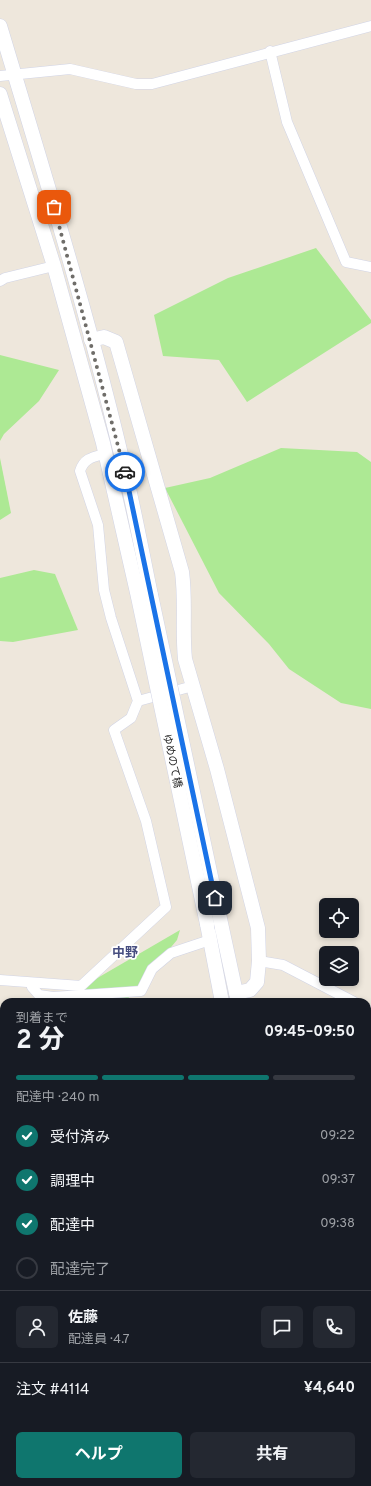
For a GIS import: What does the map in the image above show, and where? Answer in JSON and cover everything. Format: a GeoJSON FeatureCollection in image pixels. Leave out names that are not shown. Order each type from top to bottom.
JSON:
{"type":"FeatureCollection","features":[{"type":"Feature","properties":{"kind":"street"},"geometry":{"type":"LineString","coordinates":[[0,26],[54,207],[91,340],[127,480],[144,596]]}},
{"type":"Feature","properties":{"kind":"street"},"geometry":{"type":"LineString","coordinates":[[0,76],[70,69],[136,84],[152,84],[270,51],[371,26]]}},
{"type":"Feature","properties":{"kind":"street"},"geometry":{"type":"LineString","coordinates":[[270,51],[287,122],[346,262],[371,267]]}},
{"type":"Feature","properties":{"kind":"street"},"geometry":{"type":"LineString","coordinates":[[0,94],[54,266],[144,596]]}},
{"type":"Feature","properties":{"kind":"street"},"geometry":{"type":"LineString","coordinates":[[0,282],[5,278],[54,266]]}},
{"type":"Feature","properties":{"kind":"street"},"geometry":{"type":"LineString","coordinates":[[91,340],[104,337],[116,342],[124,365],[182,572],[184,588],[184,646],[193,686],[217,769],[258,928],[259,961],[257,982],[250,990],[237,998]]}},
{"type":"Feature","properties":{"kind":"street"},"geometry":{"type":"LineString","coordinates":[[0,980],[81,986],[166,908],[146,821],[114,730],[131,718],[138,701],[111,618],[104,590],[98,525],[80,471],[82,463],[87,459],[105,454]]}},
{"type":"Feature","properties":{"kind":"street","name":"ゆめのて橋"},"geometry":{"type":"LineString","coordinates":[[144,596],[221,998]]}},
{"type":"Feature","properties":{"kind":"street","name":"ゆめのて橋"},"geometry":{"type":"LineString","coordinates":[[144,596],[237,998]]}},
{"type":"Feature","properties":{"kind":"street"},"geometry":{"type":"LineString","coordinates":[[138,701],[193,686]]}},
{"type":"Feature","properties":{"kind":"street"},"geometry":{"type":"LineString","coordinates":[[31,983],[34,991],[40,995],[53,996],[141,991],[152,969],[171,953],[210,940]]}},
{"type":"Feature","properties":{"kind":"street"},"geometry":{"type":"LineString","coordinates":[[259,961],[283,965],[346,998]]}},
{"type":"Feature","properties":{"kind":"green space"},"geometry":{"type":"Polygon","coordinates":[[[316,248],[371,320],[371,323],[247,402],[219,360],[163,356],[154,315],[228,278],[316,248]]]}},
{"type":"Feature","properties":{"kind":"green space"},"geometry":{"type":"Polygon","coordinates":[[[0,355],[59,370],[39,401],[4,434],[0,441],[0,355]]]}},
{"type":"Feature","properties":{"kind":"green space"},"geometry":{"type":"Polygon","coordinates":[[[281,448],[357,452],[371,462],[371,709],[341,703],[289,669],[269,644],[219,593],[165,488],[210,478],[281,448]]]}},
{"type":"Feature","properties":{"kind":"green space"},"geometry":{"type":"Polygon","coordinates":[[[0,458],[11,513],[0,520],[0,458]]]}},
{"type":"Feature","properties":{"kind":"green space"},"geometry":{"type":"Polygon","coordinates":[[[34,570],[55,574],[78,630],[13,642],[0,641],[0,578],[34,570]]]}},
{"type":"Feature","properties":{"kind":"green space"},"geometry":{"type":"Polygon","coordinates":[[[180,930],[177,940],[128,998],[54,998],[81,994],[94,980],[180,930]]]}},
{"type":"Feature","properties":{"kind":"way so far"},"geometry":{"type":"LineString","coordinates":[[54,207],[91,340],[125,472]]}},
{"type":"Feature","properties":{"kind":"district","name":"中野"},"geometry":{"type":"Point","coordinates":[125,954]}},
{"type":"Feature","properties":{"kind":"route"},"geometry":{"type":"LineString","coordinates":[[125,472],[215,898]]}}]}
